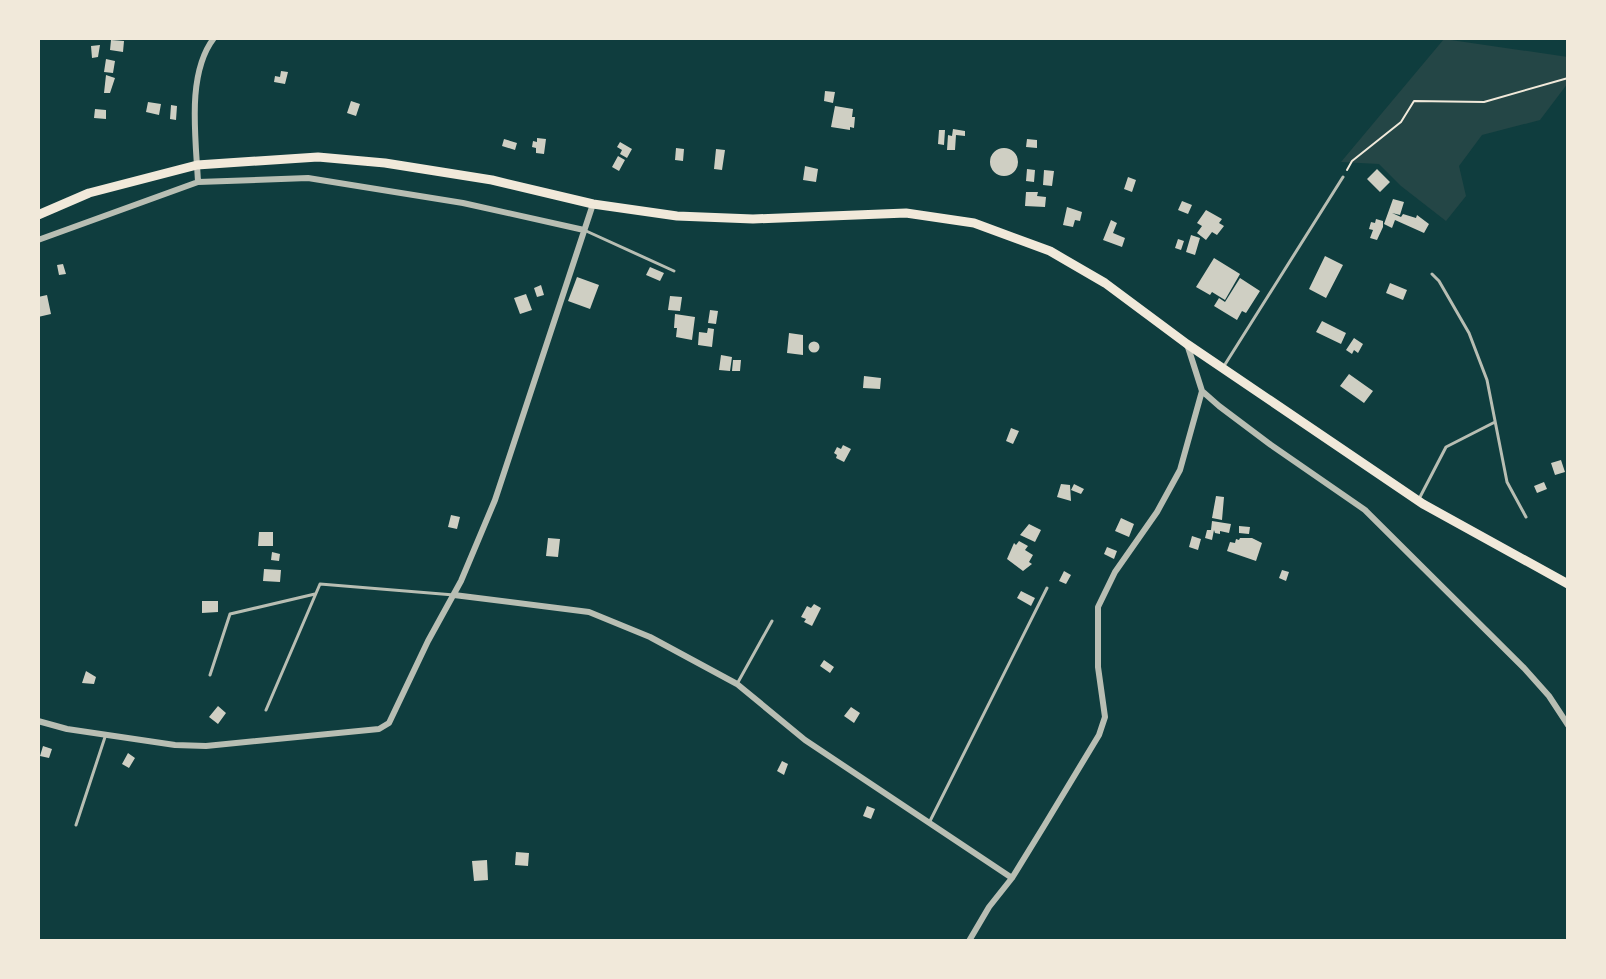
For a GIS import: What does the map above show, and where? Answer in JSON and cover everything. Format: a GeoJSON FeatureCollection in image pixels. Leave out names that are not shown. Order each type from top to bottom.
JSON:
{"type":"FeatureCollection","features":[{"type":"Feature","properties":{"kind":"main road"},"geometry":{"type":"LineString","coordinates":[[38,215],[89,193],[197,165],[318,157],[385,163],[492,180],[593,204],[677,216],[753,219],[906,213],[974,223],[1050,251],[1105,283],[1187,344],[1418,501],[1568,584]]}},
{"type":"Feature","properties":{"kind":"street"},"geometry":{"type":"LineString","coordinates":[[198,182],[195,121],[198,72],[202,55],[214,38]]}},
{"type":"Feature","properties":{"kind":"street"},"geometry":{"type":"LineString","coordinates":[[38,240],[198,182],[308,178],[463,203],[584,230]]}},
{"type":"Feature","properties":{"kind":"street"},"geometry":{"type":"LineString","coordinates":[[38,721],[67,729],[175,745],[206,746],[379,729],[389,723],[454,595],[495,500],[593,204]]}},
{"type":"Feature","properties":{"kind":"street"},"geometry":{"type":"LineString","coordinates":[[1187,344],[1202,391],[1376,521],[1524,668],[1549,696],[1568,725]]}},
{"type":"Feature","properties":{"kind":"street"},"geometry":{"type":"LineString","coordinates":[[969,941],[989,907],[1012,878],[1099,735],[1105,717],[1098,667],[1098,607],[1115,572],[1157,512],[1180,470],[1202,391]]}},
{"type":"Feature","properties":{"kind":"street"},"geometry":{"type":"LineString","coordinates":[[454,595],[589,612],[650,637],[737,684],[805,740],[1012,878]]}},
{"type":"Feature","properties":{"kind":"lane"},"geometry":{"type":"LineString","coordinates":[[1222,368],[1343,177]]}},
{"type":"Feature","properties":{"kind":"lane"},"geometry":{"type":"LineString","coordinates":[[584,230],[674,271]]}},
{"type":"Feature","properties":{"kind":"lane"},"geometry":{"type":"LineString","coordinates":[[1432,274],[1469,333],[1487,380],[1507,482],[1526,517]]}},
{"type":"Feature","properties":{"kind":"lane"},"geometry":{"type":"LineString","coordinates":[[1418,501],[1446,447],[1495,422]]}},
{"type":"Feature","properties":{"kind":"lane"},"geometry":{"type":"LineString","coordinates":[[266,710],[320,584],[454,595]]}},
{"type":"Feature","properties":{"kind":"lane"},"geometry":{"type":"LineString","coordinates":[[930,822],[1047,588]]}},
{"type":"Feature","properties":{"kind":"lane"},"geometry":{"type":"LineString","coordinates":[[210,675],[230,614],[315,594]]}},
{"type":"Feature","properties":{"kind":"lane"},"geometry":{"type":"LineString","coordinates":[[737,684],[772,621]]}},
{"type":"Feature","properties":{"kind":"lane"},"geometry":{"type":"LineString","coordinates":[[76,825],[106,734]]}},
{"type":"Feature","properties":{"kind":"path"},"geometry":{"type":"LineString","coordinates":[[1343,177],[1352,161],[1401,122],[1414,101],[1484,102],[1568,78]]}},
{"type":"Feature","properties":{"kind":"shaded area"},"geometry":{"type":"Polygon","coordinates":[[[1444,39],[1568,57],[1568,83],[1540,120],[1482,135],[1459,166],[1466,196],[1446,221],[1401,186],[1379,164],[1341,162],[1444,39]]]}},
{"type":"Feature","properties":{"kind":"building"},"geometry":{"type":"Polygon","coordinates":[[[111,40],[124,41],[123,52],[110,50],[111,40]]]}},
{"type":"Feature","properties":{"kind":"building"},"geometry":{"type":"Polygon","coordinates":[[[100,45],[98,57],[92,58],[91,46],[100,45]]]}},
{"type":"Feature","properties":{"kind":"building"},"geometry":{"type":"Polygon","coordinates":[[[106,59],[115,61],[113,73],[104,72],[106,59]]]}},
{"type":"Feature","properties":{"kind":"building"},"geometry":{"type":"Polygon","coordinates":[[[281,71],[288,72],[285,84],[274,82],[281,71]]]}},
{"type":"Feature","properties":{"kind":"building"},"geometry":{"type":"Polygon","coordinates":[[[106,75],[115,78],[110,93],[104,93],[106,75]]]}},
{"type":"Feature","properties":{"kind":"building"},"geometry":{"type":"Polygon","coordinates":[[[825,91],[835,92],[833,103],[824,101],[825,91]]]}},
{"type":"Feature","properties":{"kind":"building"},"geometry":{"type":"Polygon","coordinates":[[[351,101],[360,104],[356,116],[347,113],[351,101]]]}},
{"type":"Feature","properties":{"kind":"building"},"geometry":{"type":"Polygon","coordinates":[[[148,102],[161,104],[159,115],[146,112],[148,102]]]}},
{"type":"Feature","properties":{"kind":"building"},"geometry":{"type":"Polygon","coordinates":[[[171,105],[177,106],[176,120],[170,119],[171,105]]]}},
{"type":"Feature","properties":{"kind":"building"},"geometry":{"type":"Polygon","coordinates":[[[835,106],[853,109],[854,128],[831,127],[835,106]]]}},
{"type":"Feature","properties":{"kind":"building"},"geometry":{"type":"Polygon","coordinates":[[[95,109],[106,110],[106,119],[94,118],[95,109]]]}},
{"type":"Feature","properties":{"kind":"building"},"geometry":{"type":"Polygon","coordinates":[[[953,129],[965,131],[965,136],[956,135],[955,150],[947,150],[948,135],[952,136],[953,129]]]}},
{"type":"Feature","properties":{"kind":"building"},"geometry":{"type":"Polygon","coordinates":[[[939,130],[945,130],[944,145],[938,144],[939,130]]]}},
{"type":"Feature","properties":{"kind":"building"},"geometry":{"type":"Polygon","coordinates":[[[537,138],[546,139],[544,154],[536,153],[536,148],[532,147],[537,138]]]}},
{"type":"Feature","properties":{"kind":"building"},"geometry":{"type":"Polygon","coordinates":[[[504,139],[517,143],[515,150],[502,146],[504,139]]]}},
{"type":"Feature","properties":{"kind":"building"},"geometry":{"type":"Polygon","coordinates":[[[1027,139],[1037,140],[1037,148],[1026,147],[1027,139]]]}},
{"type":"Feature","properties":{"kind":"building"},"geometry":{"type":"Polygon","coordinates":[[[620,142],[632,149],[627,158],[620,154],[622,150],[617,147],[620,142]]]}},
{"type":"Feature","properties":{"kind":"building"},"geometry":{"type":"Polygon","coordinates":[[[676,148],[684,149],[683,161],[675,160],[676,148]]]}},
{"type":"Feature","properties":{"kind":"building"},"geometry":{"type":"Polygon","coordinates":[[[1004,148],[1014,152],[1018,162],[1014,172],[1004,176],[994,172],[990,162],[994,152],[1004,148]]]}},
{"type":"Feature","properties":{"kind":"building"},"geometry":{"type":"Polygon","coordinates":[[[716,149],[725,150],[722,170],[714,169],[716,149]]]}},
{"type":"Feature","properties":{"kind":"building"},"geometry":{"type":"Polygon","coordinates":[[[618,156],[625,160],[619,171],[612,167],[618,156]]]}},
{"type":"Feature","properties":{"kind":"building"},"geometry":{"type":"Polygon","coordinates":[[[805,166],[818,169],[816,182],[803,180],[805,166]]]}},
{"type":"Feature","properties":{"kind":"building"},"geometry":{"type":"Polygon","coordinates":[[[1027,169],[1035,170],[1034,182],[1026,181],[1027,169]]]}},
{"type":"Feature","properties":{"kind":"building"},"geometry":{"type":"Polygon","coordinates":[[[1377,169],[1390,182],[1380,192],[1367,179],[1377,169]]]}},
{"type":"Feature","properties":{"kind":"building"},"geometry":{"type":"Polygon","coordinates":[[[1044,170],[1054,171],[1052,186],[1043,185],[1044,170]]]}},
{"type":"Feature","properties":{"kind":"building"},"geometry":{"type":"Polygon","coordinates":[[[1128,177],[1136,180],[1132,192],[1124,189],[1128,177]]]}},
{"type":"Feature","properties":{"kind":"building"},"geometry":{"type":"Polygon","coordinates":[[[1026,192],[1038,192],[1037,196],[1046,197],[1045,207],[1025,206],[1026,192]]]}},
{"type":"Feature","properties":{"kind":"building"},"geometry":{"type":"Polygon","coordinates":[[[1393,199],[1404,202],[1400,215],[1392,213],[1401,217],[1403,214],[1416,218],[1417,215],[1429,224],[1424,233],[1395,220],[1392,228],[1384,224],[1393,199]]]}},
{"type":"Feature","properties":{"kind":"building"},"geometry":{"type":"Polygon","coordinates":[[[1182,201],[1192,205],[1188,214],[1178,210],[1182,201]]]}},
{"type":"Feature","properties":{"kind":"building"},"geometry":{"type":"Polygon","coordinates":[[[1067,207],[1082,212],[1080,221],[1075,220],[1073,227],[1063,225],[1067,207]]]}},
{"type":"Feature","properties":{"kind":"building"},"geometry":{"type":"Polygon","coordinates":[[[1206,210],[1222,219],[1219,223],[1224,226],[1217,235],[1212,232],[1206,240],[1197,233],[1202,226],[1197,223],[1206,210]]]}},
{"type":"Feature","properties":{"kind":"building"},"geometry":{"type":"Polygon","coordinates":[[[1376,219],[1383,221],[1377,240],[1370,238],[1373,230],[1369,229],[1376,219]]]}},
{"type":"Feature","properties":{"kind":"building"},"geometry":{"type":"Polygon","coordinates":[[[1111,220],[1117,223],[1113,233],[1125,238],[1122,247],[1103,240],[1111,220]]]}},
{"type":"Feature","properties":{"kind":"building"},"geometry":{"type":"Polygon","coordinates":[[[1191,235],[1200,238],[1195,255],[1186,252],[1191,235]]]}},
{"type":"Feature","properties":{"kind":"building"},"geometry":{"type":"Polygon","coordinates":[[[1178,239],[1184,241],[1181,250],[1175,248],[1178,239]]]}},
{"type":"Feature","properties":{"kind":"building"},"geometry":{"type":"Polygon","coordinates":[[[1325,256],[1343,265],[1326,298],[1309,289],[1325,256]]]}},
{"type":"Feature","properties":{"kind":"building"},"geometry":{"type":"Polygon","coordinates":[[[1214,258],[1240,274],[1225,300],[1196,287],[1214,258]]]}},
{"type":"Feature","properties":{"kind":"building"},"geometry":{"type":"Polygon","coordinates":[[[63,264],[66,274],[59,275],[57,265],[63,264]]]}},
{"type":"Feature","properties":{"kind":"building"},"geometry":{"type":"Polygon","coordinates":[[[650,267],[664,273],[660,281],[646,275],[650,267]]]}},
{"type":"Feature","properties":{"kind":"building"},"geometry":{"type":"Polygon","coordinates":[[[577,277],[599,285],[590,309],[568,301],[577,277]]]}},
{"type":"Feature","properties":{"kind":"building"},"geometry":{"type":"Polygon","coordinates":[[[1240,278],[1260,291],[1246,313],[1242,311],[1237,320],[1214,306],[1219,298],[1225,302],[1240,278]]]}},
{"type":"Feature","properties":{"kind":"building"},"geometry":{"type":"Polygon","coordinates":[[[1390,283],[1407,290],[1403,300],[1386,293],[1390,283]]]}},
{"type":"Feature","properties":{"kind":"building"},"geometry":{"type":"Polygon","coordinates":[[[541,285],[544,295],[537,297],[534,288],[541,285]]]}},
{"type":"Feature","properties":{"kind":"building"},"geometry":{"type":"Polygon","coordinates":[[[526,294],[532,310],[520,314],[514,298],[526,294]]]}},
{"type":"Feature","properties":{"kind":"building"},"geometry":{"type":"Polygon","coordinates":[[[47,295],[51,314],[38,317],[38,297],[47,295]]]}},
{"type":"Feature","properties":{"kind":"building"},"geometry":{"type":"Polygon","coordinates":[[[670,296],[682,297],[680,311],[668,310],[670,296]]]}},
{"type":"Feature","properties":{"kind":"building"},"geometry":{"type":"Polygon","coordinates":[[[710,310],[718,311],[716,324],[708,323],[710,310]]]}},
{"type":"Feature","properties":{"kind":"building"},"geometry":{"type":"Polygon","coordinates":[[[675,314],[695,317],[692,340],[676,337],[675,314]]]}},
{"type":"Feature","properties":{"kind":"building"},"geometry":{"type":"Polygon","coordinates":[[[1322,321],[1346,333],[1341,344],[1316,332],[1322,321]]]}},
{"type":"Feature","properties":{"kind":"building"},"geometry":{"type":"Polygon","coordinates":[[[708,328],[714,329],[712,347],[698,345],[699,332],[707,333],[708,328]]]}},
{"type":"Feature","properties":{"kind":"building"},"geometry":{"type":"Polygon","coordinates":[[[789,333],[803,335],[803,355],[787,353],[789,333]]]}},
{"type":"Feature","properties":{"kind":"building"},"geometry":{"type":"Polygon","coordinates":[[[1354,338],[1363,344],[1358,353],[1354,350],[1352,354],[1346,350],[1354,338]]]}},
{"type":"Feature","properties":{"kind":"building"},"geometry":{"type":"Polygon","coordinates":[[[814,341],[820,347],[814,353],[808,347],[814,341]]]}},
{"type":"Feature","properties":{"kind":"building"},"geometry":{"type":"Polygon","coordinates":[[[721,355],[732,357],[730,371],[719,370],[721,355]]]}},
{"type":"Feature","properties":{"kind":"building"},"geometry":{"type":"Polygon","coordinates":[[[733,360],[741,360],[740,371],[732,371],[733,360]]]}},
{"type":"Feature","properties":{"kind":"building"},"geometry":{"type":"Polygon","coordinates":[[[1349,374],[1373,391],[1364,403],[1340,386],[1349,374]]]}},
{"type":"Feature","properties":{"kind":"building"},"geometry":{"type":"Polygon","coordinates":[[[864,376],[881,378],[880,389],[863,388],[864,376]]]}},
{"type":"Feature","properties":{"kind":"building"},"geometry":{"type":"Polygon","coordinates":[[[1011,428],[1019,431],[1013,444],[1006,441],[1011,428]]]}},
{"type":"Feature","properties":{"kind":"building"},"geometry":{"type":"Polygon","coordinates":[[[843,445],[851,449],[844,462],[834,453],[837,447],[841,449],[843,445]]]}},
{"type":"Feature","properties":{"kind":"building"},"geometry":{"type":"Polygon","coordinates":[[[1561,460],[1565,472],[1555,475],[1551,463],[1561,460]]]}},
{"type":"Feature","properties":{"kind":"building"},"geometry":{"type":"Polygon","coordinates":[[[1544,482],[1547,489],[1537,493],[1534,486],[1544,482]]]}},
{"type":"Feature","properties":{"kind":"building"},"geometry":{"type":"Polygon","coordinates":[[[1061,484],[1070,485],[1071,501],[1057,497],[1061,484]]]}},
{"type":"Feature","properties":{"kind":"building"},"geometry":{"type":"Polygon","coordinates":[[[1074,484],[1084,489],[1081,494],[1071,490],[1074,484]]]}},
{"type":"Feature","properties":{"kind":"building"},"geometry":{"type":"Polygon","coordinates":[[[1216,496],[1224,497],[1222,520],[1212,518],[1216,496]]]}},
{"type":"Feature","properties":{"kind":"building"},"geometry":{"type":"Polygon","coordinates":[[[451,515],[460,517],[457,529],[448,527],[451,515]]]}},
{"type":"Feature","properties":{"kind":"building"},"geometry":{"type":"Polygon","coordinates":[[[1121,518],[1134,524],[1129,537],[1115,531],[1121,518]]]}},
{"type":"Feature","properties":{"kind":"building"},"geometry":{"type":"Polygon","coordinates":[[[1212,521],[1231,524],[1229,533],[1215,533],[1214,530],[1212,540],[1205,538],[1207,530],[1211,530],[1212,521]]]}},
{"type":"Feature","properties":{"kind":"building"},"geometry":{"type":"Polygon","coordinates":[[[1029,524],[1041,530],[1035,542],[1020,535],[1029,524]]]}},
{"type":"Feature","properties":{"kind":"building"},"geometry":{"type":"Polygon","coordinates":[[[1239,526],[1250,527],[1249,534],[1239,533],[1239,526]]]}},
{"type":"Feature","properties":{"kind":"building"},"geometry":{"type":"Polygon","coordinates":[[[259,532],[273,532],[273,546],[258,546],[259,532]]]}},
{"type":"Feature","properties":{"kind":"building"},"geometry":{"type":"Polygon","coordinates":[[[1192,536],[1201,539],[1198,550],[1189,547],[1192,536]]]}},
{"type":"Feature","properties":{"kind":"building"},"geometry":{"type":"Polygon","coordinates":[[[548,538],[560,539],[558,557],[546,556],[548,538]]]}},
{"type":"Feature","properties":{"kind":"building"},"geometry":{"type":"Polygon","coordinates":[[[1240,538],[1252,538],[1262,543],[1256,561],[1227,551],[1230,542],[1235,543],[1240,538]]]}},
{"type":"Feature","properties":{"kind":"building"},"geometry":{"type":"Polygon","coordinates":[[[1019,541],[1028,546],[1025,550],[1033,555],[1029,562],[1032,564],[1023,571],[1007,559],[1014,543],[1016,545],[1019,541]]]}},
{"type":"Feature","properties":{"kind":"building"},"geometry":{"type":"Polygon","coordinates":[[[1107,547],[1117,551],[1114,559],[1104,554],[1107,547]]]}},
{"type":"Feature","properties":{"kind":"building"},"geometry":{"type":"Polygon","coordinates":[[[272,552],[280,554],[279,561],[271,560],[272,552]]]}},
{"type":"Feature","properties":{"kind":"building"},"geometry":{"type":"Polygon","coordinates":[[[264,569],[281,570],[280,582],[263,581],[264,569]]]}},
{"type":"Feature","properties":{"kind":"building"},"geometry":{"type":"Polygon","coordinates":[[[1282,570],[1289,572],[1286,581],[1279,578],[1282,570]]]}},
{"type":"Feature","properties":{"kind":"building"},"geometry":{"type":"Polygon","coordinates":[[[1064,571],[1071,575],[1066,584],[1059,581],[1064,571]]]}},
{"type":"Feature","properties":{"kind":"building"},"geometry":{"type":"Polygon","coordinates":[[[1021,591],[1035,598],[1031,606],[1017,598],[1021,591]]]}},
{"type":"Feature","properties":{"kind":"building"},"geometry":{"type":"Polygon","coordinates":[[[202,601],[218,601],[218,612],[202,613],[202,601]]]}},
{"type":"Feature","properties":{"kind":"building"},"geometry":{"type":"Polygon","coordinates":[[[814,604],[821,608],[812,626],[801,617],[807,606],[811,608],[814,604]]]}},
{"type":"Feature","properties":{"kind":"building"},"geometry":{"type":"Polygon","coordinates":[[[824,660],[834,667],[830,673],[820,666],[824,660]]]}},
{"type":"Feature","properties":{"kind":"building"},"geometry":{"type":"Polygon","coordinates":[[[86,671],[96,677],[94,684],[82,683],[86,671]]]}},
{"type":"Feature","properties":{"kind":"building"},"geometry":{"type":"Polygon","coordinates":[[[218,706],[226,713],[218,724],[209,717],[218,706]]]}},
{"type":"Feature","properties":{"kind":"building"},"geometry":{"type":"Polygon","coordinates":[[[851,707],[860,713],[854,723],[844,716],[851,707]]]}},
{"type":"Feature","properties":{"kind":"building"},"geometry":{"type":"Polygon","coordinates":[[[43,746],[52,749],[49,758],[40,756],[43,746]]]}},
{"type":"Feature","properties":{"kind":"building"},"geometry":{"type":"Polygon","coordinates":[[[128,753],[135,758],[129,768],[122,764],[128,753]]]}},
{"type":"Feature","properties":{"kind":"building"},"geometry":{"type":"Polygon","coordinates":[[[782,761],[788,764],[784,775],[777,771],[782,761]]]}},
{"type":"Feature","properties":{"kind":"building"},"geometry":{"type":"Polygon","coordinates":[[[867,806],[875,809],[871,819],[863,816],[867,806]]]}},
{"type":"Feature","properties":{"kind":"building"},"geometry":{"type":"Polygon","coordinates":[[[516,852],[529,853],[528,866],[515,865],[516,852]]]}},
{"type":"Feature","properties":{"kind":"building"},"geometry":{"type":"Polygon","coordinates":[[[487,860],[488,880],[474,881],[472,861],[487,860]]]}}]}
